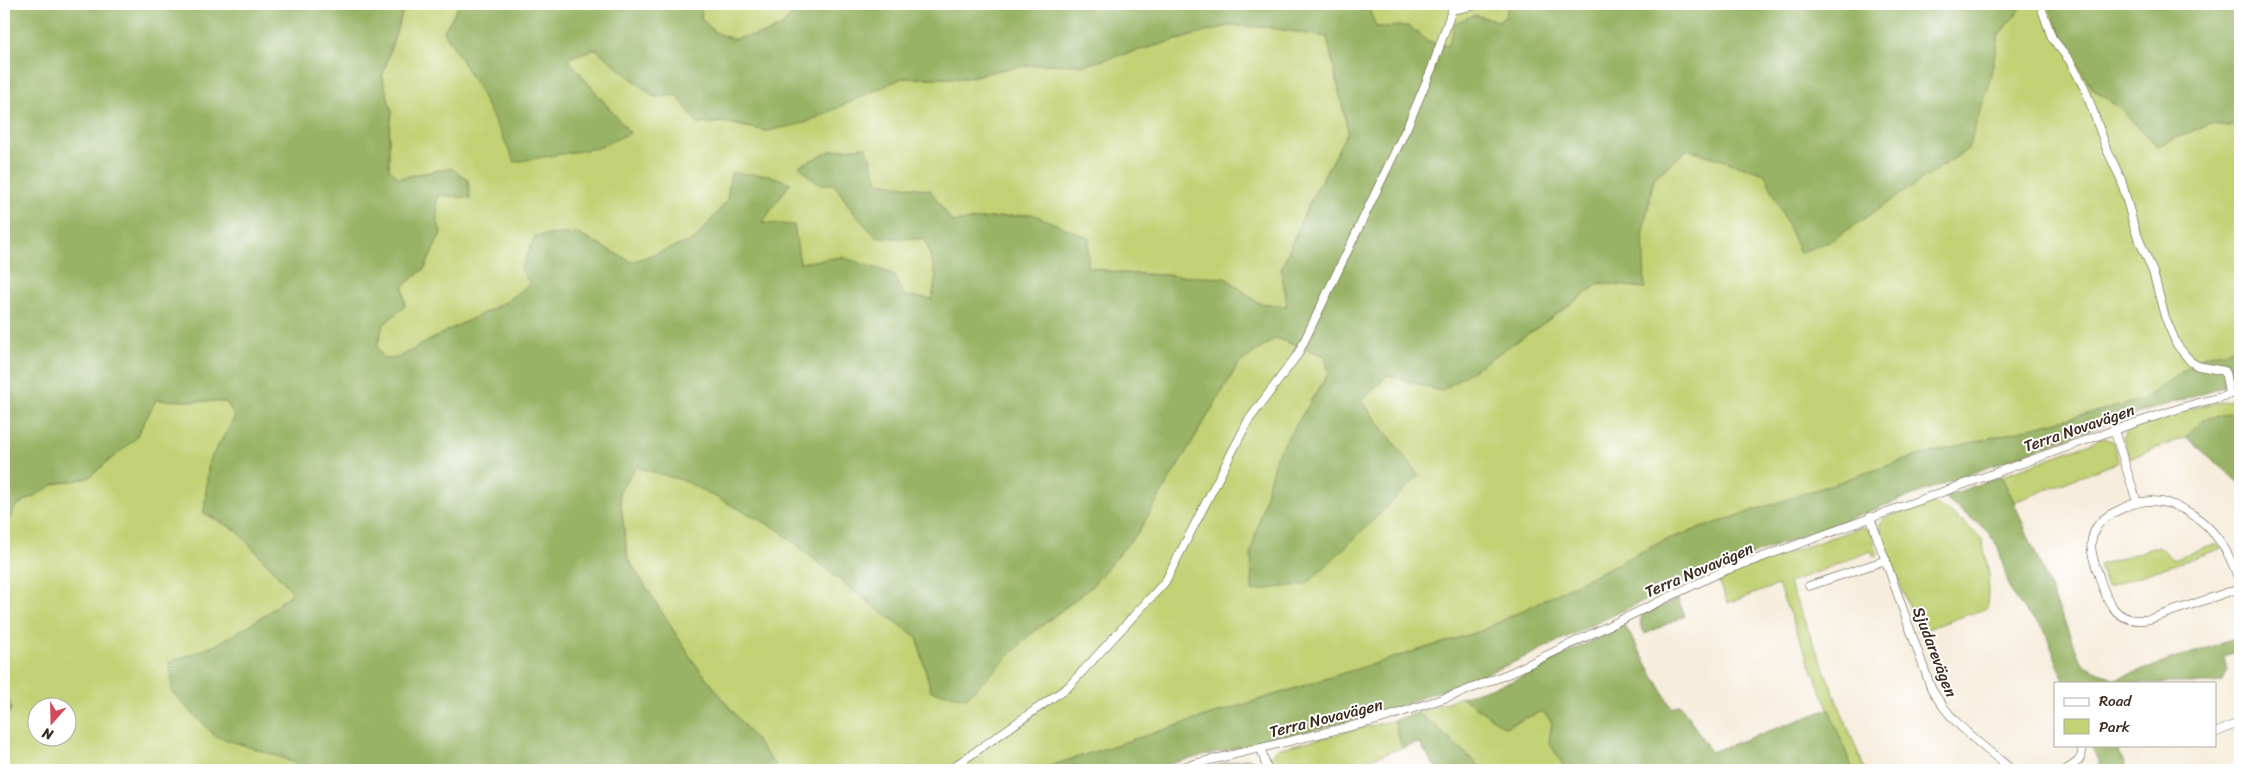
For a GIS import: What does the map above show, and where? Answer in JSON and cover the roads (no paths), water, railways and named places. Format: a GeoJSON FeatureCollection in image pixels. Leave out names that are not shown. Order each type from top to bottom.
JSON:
{"type":"FeatureCollection","features":[{"type":"Feature","properties":{"kind":"street"},"geometry":{"type":"LineString","coordinates":[[949,770],[1068,687],[1165,582],[1248,421],[1298,354],[1408,125],[1432,68],[1452,10],[1481,4]]}},
{"type":"Feature","properties":{"kind":"street"},"geometry":{"type":"LineString","coordinates":[[2040,4],[2052,38],[2079,77],[2121,179],[2135,230],[2153,272],[2169,329],[2177,345],[2191,362],[2206,369],[2225,371],[2229,394]]}},
{"type":"Feature","properties":{"kind":"street","name":"Terra Novavägen"},"geometry":{"type":"LineString","coordinates":[[1169,770],[1380,719],[1460,693],[1510,673],[1704,580],[1870,517],[2114,430],[2240,392]]}},
{"type":"Feature","properties":{"kind":"street"},"geometry":{"type":"LineString","coordinates":[[2114,430],[2137,502]]}},
{"type":"Feature","properties":{"kind":"street"},"geometry":{"type":"LineString","coordinates":[[2240,583],[2219,540],[2187,510],[2169,502],[2156,500],[2137,502],[2103,518],[2097,526],[2091,542],[2091,552],[2106,598],[2114,610],[2129,619],[2143,620],[2240,588]]}},
{"type":"Feature","properties":{"kind":"street","name":"Sjudarevägen"},"geometry":{"type":"LineString","coordinates":[[1870,517],[1931,688],[1939,703],[1958,725],[2012,770]]}},
{"type":"Feature","properties":{"kind":"street"},"geometry":{"type":"LineString","coordinates":[[1809,586],[1886,560]]}},
{"type":"Feature","properties":{"kind":"street"},"geometry":{"type":"LineString","coordinates":[[2216,733],[2240,722]]}},
{"type":"Feature","properties":{"kind":"street"},"geometry":{"type":"LineString","coordinates":[[1261,748],[1267,770]]}},
{"type":"Feature","properties":{"kind":"street"},"geometry":{"type":"LineString","coordinates":[[2065,770],[2080,760],[2083,756],[2082,749]]}}]}
